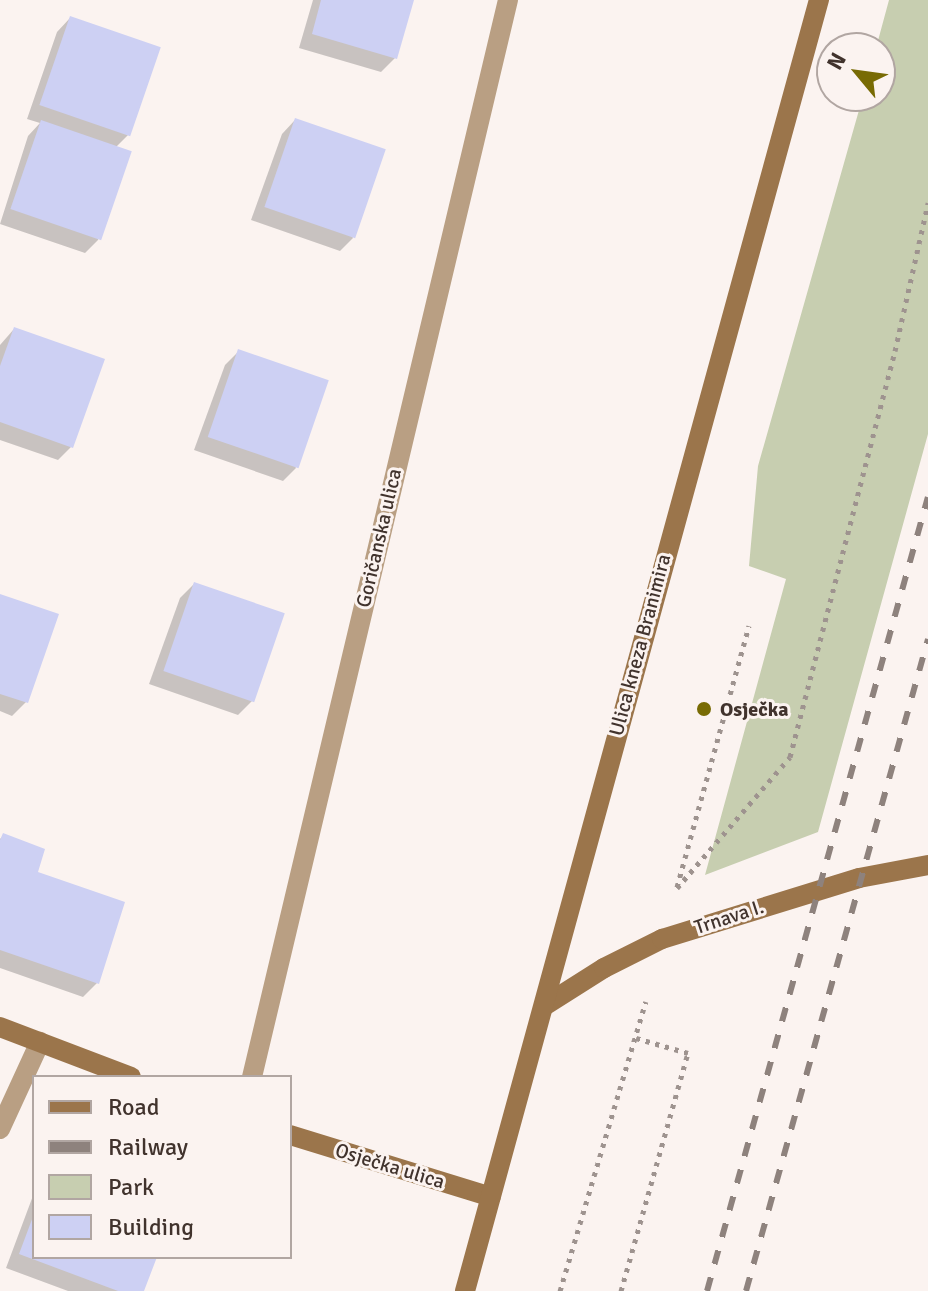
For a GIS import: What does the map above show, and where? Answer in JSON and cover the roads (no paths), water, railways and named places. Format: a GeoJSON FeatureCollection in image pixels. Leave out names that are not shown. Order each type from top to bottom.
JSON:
{"type":"FeatureCollection","features":[{"type":"Feature","properties":{"kind":"main road","name":"Ulica kneza Branimira"},"geometry":{"type":"LineString","coordinates":[[465,1291],[819,0]]}},
{"type":"Feature","properties":{"kind":"main road","name":"Trnava I."},"geometry":{"type":"LineString","coordinates":[[544,1006],[604,968],[662,939],[859,878],[928,865]]}},
{"type":"Feature","properties":{"kind":"main road"},"geometry":{"type":"LineString","coordinates":[[0,1027],[126,1075]]}},
{"type":"Feature","properties":{"kind":"main road","name":"Osječka ulica"},"geometry":{"type":"LineString","coordinates":[[292,1136],[491,1197]]}},
{"type":"Feature","properties":{"kind":"street","name":"Goričanska ulica"},"geometry":{"type":"LineString","coordinates":[[252,1075],[508,0]]}},
{"type":"Feature","properties":{"kind":"street"},"geometry":{"type":"LineString","coordinates":[[0,1129],[40,1042]]}},
{"type":"Feature","properties":{"kind":"railway"},"geometry":{"type":"LineString","coordinates":[[707,1291],[928,497]]}},
{"type":"Feature","properties":{"kind":"railway"},"geometry":{"type":"LineString","coordinates":[[746,1291],[928,639]]}},
{"type":"Feature","properties":{"kind":"place","name":"Osječka"},"geometry":{"type":"Point","coordinates":[704,709]}}]}
